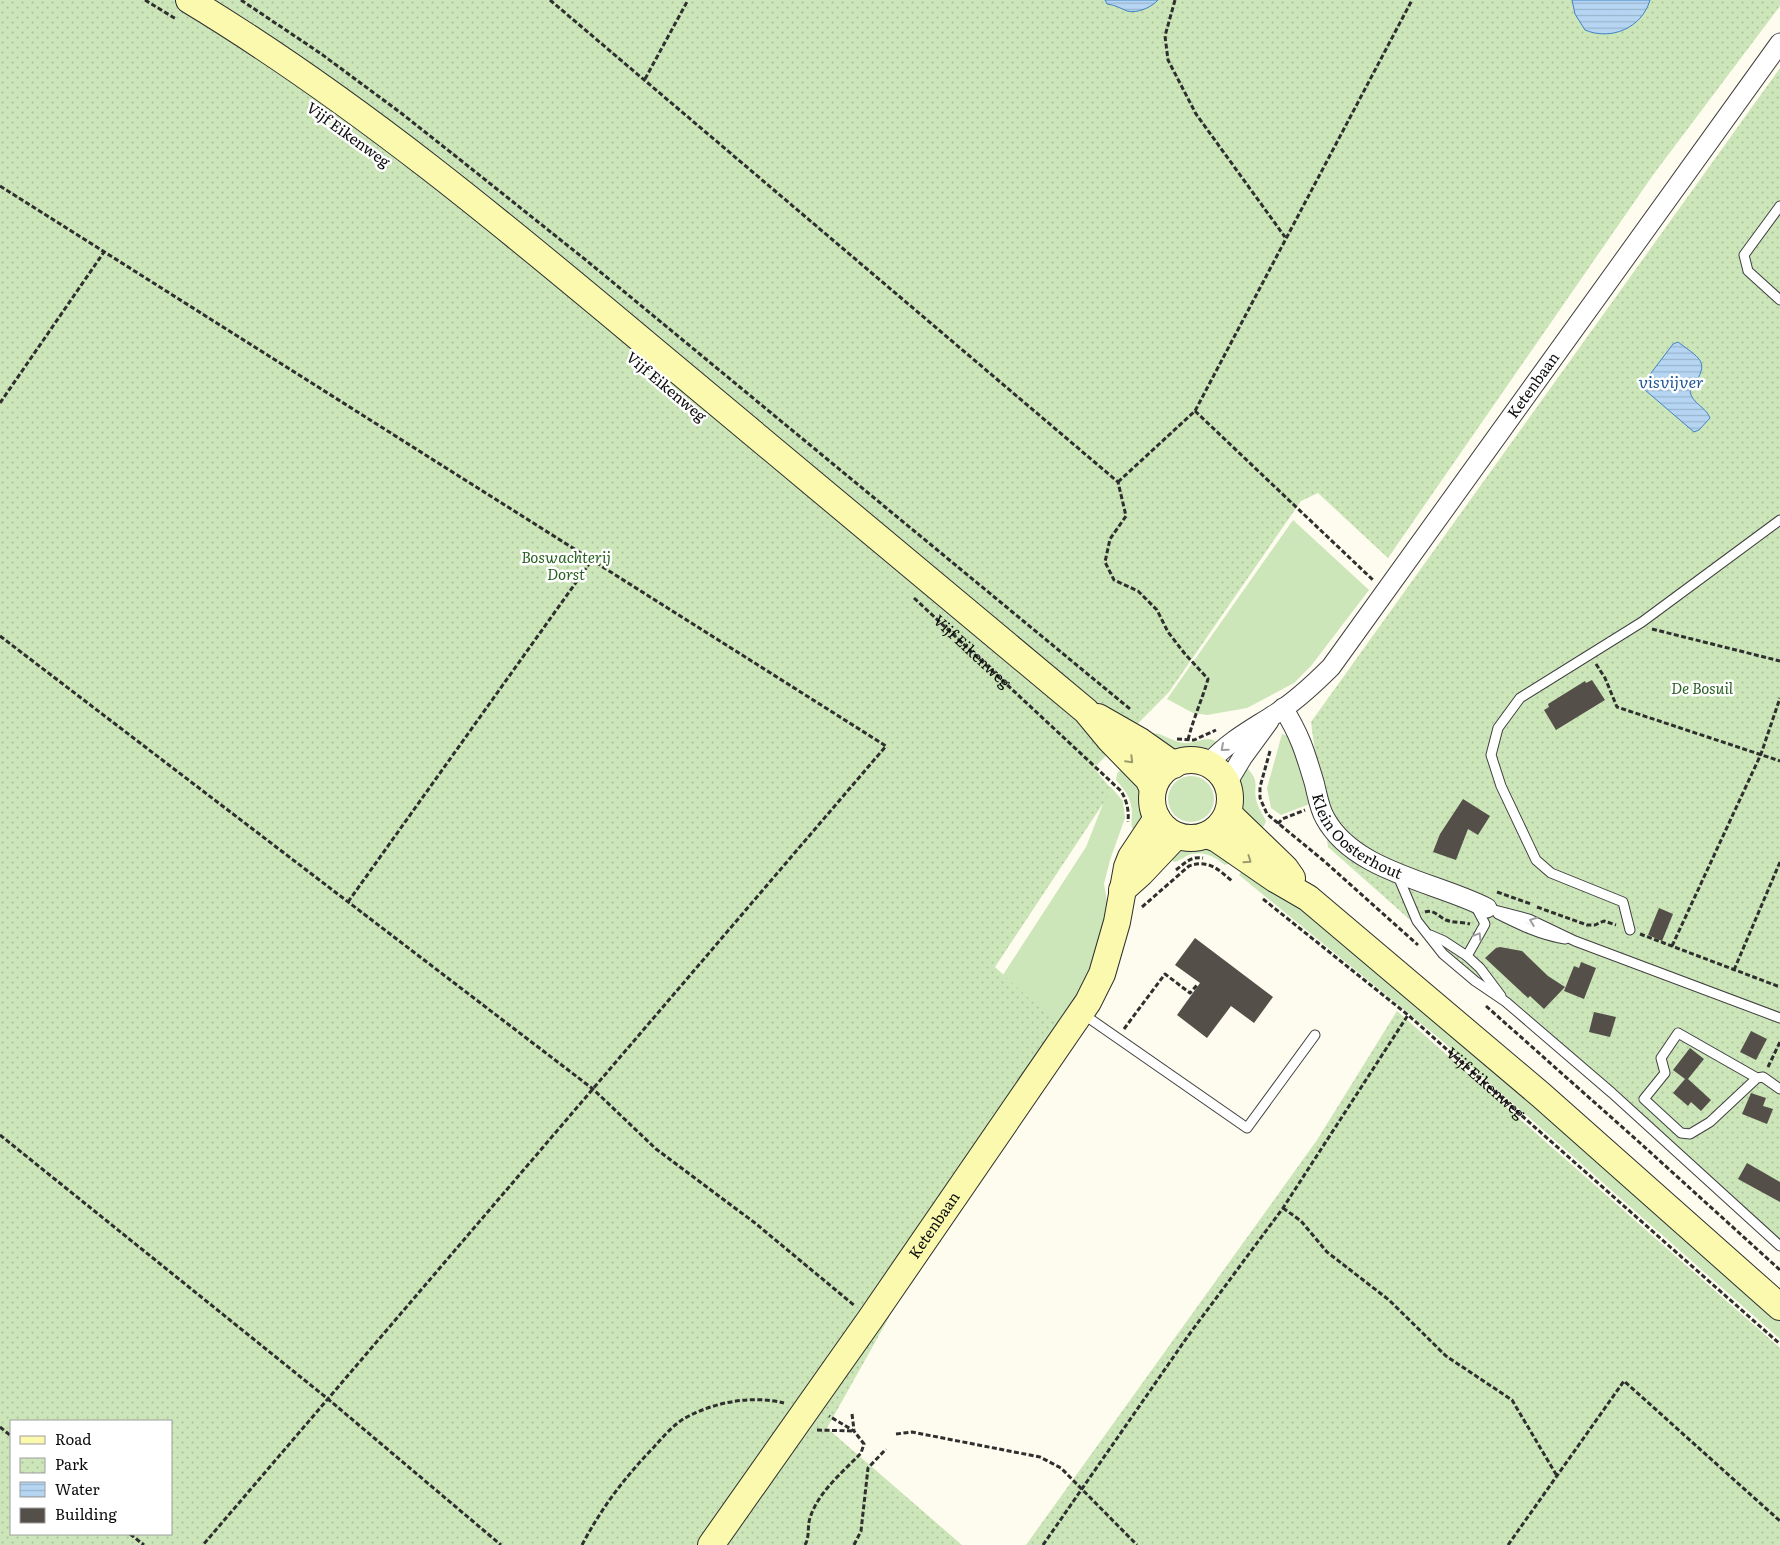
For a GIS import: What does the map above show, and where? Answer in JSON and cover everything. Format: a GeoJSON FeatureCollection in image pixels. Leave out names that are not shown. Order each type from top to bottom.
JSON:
{"type":"FeatureCollection","features":[{"type":"Feature","properties":{"kind":"main road","name":"Vijf Eikenweg"},"geometry":{"type":"LineString","coordinates":[[186,12],[229,24],[321,86],[446,181],[573,282],[1086,711],[1110,740],[1148,779],[1153,789]]}},
{"type":"Feature","properties":{"kind":"main road","name":"Vijf Eikenweg"},"geometry":{"type":"LineString","coordinates":[[1086,711],[1140,741],[1174,765]]}},
{"type":"Feature","properties":{"kind":"main road"},"geometry":{"type":"LineString","coordinates":[[1190,760],[1208,764],[1216,768],[1227,783],[1231,798],[1228,813],[1223,823],[1216,830],[1206,847],[1186,838],[1176,836],[1162,825],[1157,818],[1152,804],[1153,789],[1161,775],[1174,765],[1190,760]]}},
{"type":"Feature","properties":{"kind":"main road","name":"Vijf Eikenweg"},"geometry":{"type":"LineString","coordinates":[[1228,813],[1285,868],[1308,898]]}},
{"type":"Feature","properties":{"kind":"main road","name":"Ketenbaan"},"geometry":{"type":"LineString","coordinates":[[711,1545],[801,1419],[1081,1012],[1102,974],[1117,922],[1122,890],[1131,857],[1157,818]]}},
{"type":"Feature","properties":{"kind":"main road"},"geometry":{"type":"LineString","coordinates":[[1122,890],[1142,873],[1176,836]]}},
{"type":"Feature","properties":{"kind":"main road","name":"Vijf Eikenweg"},"geometry":{"type":"LineString","coordinates":[[1206,847],[1216,839],[1275,879],[1308,898],[1541,1096],[1780,1307]]}},
{"type":"Feature","properties":{"kind":"street","name":"Ketenbaan"},"geometry":{"type":"LineString","coordinates":[[1208,764],[1226,745],[1278,712],[1308,689],[1331,667],[1780,43]]}},
{"type":"Feature","properties":{"kind":"street","name":"Ketenbaan"},"geometry":{"type":"LineString","coordinates":[[1227,783],[1242,758],[1278,712]]}},
{"type":"Feature","properties":{"kind":"street","name":"Klein Oosterhout"},"geometry":{"type":"LineString","coordinates":[[1278,712],[1303,743],[1324,817],[1336,835],[1360,854],[1398,874],[1482,911]]}},
{"type":"Feature","properties":{"kind":"lane"},"geometry":{"type":"LineString","coordinates":[[1780,206],[1744,256],[1748,270],[1780,300]]}},
{"type":"Feature","properties":{"kind":"lane"},"geometry":{"type":"LineString","coordinates":[[1630,930],[1623,902],[1551,873],[1536,860],[1501,786],[1491,755],[1498,728],[1520,698],[1635,626],[1780,520]]}},
{"type":"Feature","properties":{"kind":"lane"},"geometry":{"type":"LineString","coordinates":[[1398,874],[1417,921],[1443,954],[1468,976],[1506,1002],[1612,1093],[1780,1246]]}},
{"type":"Feature","properties":{"kind":"lane"},"geometry":{"type":"LineString","coordinates":[[1467,956],[1482,911],[1546,936],[1575,941],[1780,1018]]}},
{"type":"Feature","properties":{"kind":"lane"},"geometry":{"type":"LineString","coordinates":[[1428,934],[1467,956],[1480,968],[1506,1002]]}},
{"type":"Feature","properties":{"kind":"lane"},"geometry":{"type":"LineString","coordinates":[[1081,1012],[1247,1128],[1315,1036]]}},
{"type":"Feature","properties":{"kind":"lane"},"geometry":{"type":"LineString","coordinates":[[1760,1078],[1710,1122],[1690,1134],[1681,1133],[1644,1099],[1665,1073],[1661,1058],[1678,1033],[1760,1078],[1780,1089]]}},
{"type":"Feature","properties":{"kind":"path"},"geometry":{"type":"LineString","coordinates":[[145,0],[186,12]]}},
{"type":"Feature","properties":{"kind":"path"},"geometry":{"type":"LineString","coordinates":[[241,0],[320,53],[463,162],[587,261],[1132,710]]}},
{"type":"Feature","properties":{"kind":"path"},"geometry":{"type":"LineString","coordinates":[[550,0],[1118,482],[1126,516],[1110,539],[1105,562],[1114,580],[1138,591],[1156,610],[1168,632],[1208,678],[1202,701],[1192,722],[1188,740]]}},
{"type":"Feature","properties":{"kind":"path"},"geometry":{"type":"LineString","coordinates":[[645,79],[688,0]]}},
{"type":"Feature","properties":{"kind":"path"},"geometry":{"type":"LineString","coordinates":[[1175,0],[1165,36],[1168,60],[1196,114],[1285,238]]}},
{"type":"Feature","properties":{"kind":"path"},"geometry":{"type":"LineString","coordinates":[[1118,482],[1194,411],[1412,0]]}},
{"type":"Feature","properties":{"kind":"path"},"geometry":{"type":"LineString","coordinates":[[0,186],[886,746],[203,1545]]}},
{"type":"Feature","properties":{"kind":"path"},"geometry":{"type":"LineString","coordinates":[[0,402],[104,252]]}},
{"type":"Feature","properties":{"kind":"path"},"geometry":{"type":"LineString","coordinates":[[1194,411],[1384,591]]}},
{"type":"Feature","properties":{"kind":"path"},"geometry":{"type":"LineString","coordinates":[[348,902],[592,560]]}},
{"type":"Feature","properties":{"kind":"path","name":"Vijf Eikenweg"},"geometry":{"type":"LineString","coordinates":[[910,594],[1121,791],[1128,808],[1126,829]]}},
{"type":"Feature","properties":{"kind":"path"},"geometry":{"type":"LineString","coordinates":[[1635,626],[1671,633],[1780,661]]}},
{"type":"Feature","properties":{"kind":"path"},"geometry":{"type":"LineString","coordinates":[[0,636],[593,1088],[656,1149],[755,1223],[844,1298],[871,1318]]}},
{"type":"Feature","properties":{"kind":"path"},"geometry":{"type":"LineString","coordinates":[[1590,654],[1605,678],[1617,707],[1780,761]]}},
{"type":"Feature","properties":{"kind":"path"},"geometry":{"type":"LineString","coordinates":[[1672,946],[1761,754],[1780,698]]}},
{"type":"Feature","properties":{"kind":"path"},"geometry":{"type":"LineString","coordinates":[[1172,737],[1180,740],[1194,740],[1211,732]]}},
{"type":"Feature","properties":{"kind":"path"},"geometry":{"type":"LineString","coordinates":[[1261,777],[1260,798],[1267,814],[1324,861],[1418,945]]}},
{"type":"Feature","properties":{"kind":"path"},"geometry":{"type":"LineString","coordinates":[[1176,870],[1190,859],[1196,857],[1206,847]]}},
{"type":"Feature","properties":{"kind":"path"},"geometry":{"type":"LineString","coordinates":[[1734,970],[1780,862]]}},
{"type":"Feature","properties":{"kind":"path"},"geometry":{"type":"LineString","coordinates":[[1135,912],[1189,866],[1196,863],[1210,865],[1233,882]]}},
{"type":"Feature","properties":{"kind":"path"},"geometry":{"type":"LineString","coordinates":[[1218,864],[1230,873]]}},
{"type":"Feature","properties":{"kind":"path","name":"Vijf Eikenweg"},"geometry":{"type":"LineString","coordinates":[[1257,894],[1408,1015],[1780,1344]]}},
{"type":"Feature","properties":{"kind":"path"},"geometry":{"type":"LineString","coordinates":[[1415,914],[1429,910],[1451,922],[1471,925],[1482,911]]}},
{"type":"Feature","properties":{"kind":"path"},"geometry":{"type":"LineString","coordinates":[[1630,930],[1780,987]]}},
{"type":"Feature","properties":{"kind":"path"},"geometry":{"type":"LineString","coordinates":[[1118,1038],[1165,974],[1190,993],[1198,984]]}},
{"type":"Feature","properties":{"kind":"path"},"geometry":{"type":"LineString","coordinates":[[1485,1005],[1780,1270]]}},
{"type":"Feature","properties":{"kind":"path"},"geometry":{"type":"LineString","coordinates":[[1044,1545],[1188,1336],[1283,1208],[1408,1015]]}},
{"type":"Feature","properties":{"kind":"path"},"geometry":{"type":"LineString","coordinates":[[1760,1078],[1780,1042]]}},
{"type":"Feature","properties":{"kind":"path"},"geometry":{"type":"LineString","coordinates":[[0,1135],[328,1399],[502,1545]]}},
{"type":"Feature","properties":{"kind":"path"},"geometry":{"type":"LineString","coordinates":[[1283,1208],[1301,1221],[1327,1252],[1389,1300],[1446,1356],[1512,1400],[1557,1476]]}},
{"type":"Feature","properties":{"kind":"path"},"geometry":{"type":"LineString","coordinates":[[1508,1545],[1624,1381],[1780,1521]]}},
{"type":"Feature","properties":{"kind":"path"},"geometry":{"type":"LineString","coordinates":[[582,1545],[595,1522],[628,1474],[671,1429],[685,1418],[726,1402],[771,1400],[801,1419],[826,1431],[854,1431]]}},
{"type":"Feature","properties":{"kind":"path"},"geometry":{"type":"LineString","coordinates":[[801,1419],[827,1414],[854,1431],[864,1444],[861,1453],[820,1497],[810,1518],[808,1540],[805,1545]]}},
{"type":"Feature","properties":{"kind":"path"},"geometry":{"type":"LineString","coordinates":[[852,1414],[854,1431]]}},
{"type":"Feature","properties":{"kind":"path"},"geometry":{"type":"LineString","coordinates":[[0,1427],[10,1435]]}},
{"type":"Feature","properties":{"kind":"path"},"geometry":{"type":"LineString","coordinates":[[896,1434],[912,1432],[1040,1457],[1061,1468],[1136,1545]]}},
{"type":"Feature","properties":{"kind":"path"},"geometry":{"type":"LineString","coordinates":[[854,1545],[862,1531],[868,1468],[886,1449]]}},
{"type":"Feature","properties":{"kind":"path"},"geometry":{"type":"LineString","coordinates":[[131,1535],[144,1545]]}},
{"type":"Feature","properties":{"kind":"green space","name":"Boswachterij Dorst"},"geometry":{"type":"Polygon","coordinates":[[[0,0],[1780,0],[1780,6],[1653,175],[1388,558],[1318,493],[1301,501],[1169,692],[1094,768],[1112,790],[995,967],[1065,1031],[970,1173],[827,1428],[962,1545],[0,1545],[0,0]]]}},
{"type":"Feature","properties":{"kind":"green space","name":"De Bosuil"},"geometry":{"type":"Polygon","coordinates":[[[1780,68],[1780,1248],[1328,847],[1311,722],[1780,68]]]}},
{"type":"Feature","properties":{"kind":"green space"},"geometry":{"type":"Polygon","coordinates":[[[1293,520],[1369,590],[1311,666],[1294,683],[1247,708],[1207,715],[1193,713],[1167,699],[1293,520]]]}},
{"type":"Feature","properties":{"kind":"green space"},"geometry":{"type":"Polygon","coordinates":[[[1152,733],[1181,743],[1211,739],[1218,744],[1205,750],[1176,751],[1148,736],[1152,733]]]}},
{"type":"Feature","properties":{"kind":"green space"},"geometry":{"type":"Polygon","coordinates":[[[1282,734],[1288,736],[1295,743],[1312,803],[1281,815],[1271,808],[1267,788],[1282,734]]]}},
{"type":"Feature","properties":{"kind":"green space"},"geometry":{"type":"Polygon","coordinates":[[[1125,764],[1142,786],[1143,816],[1138,833],[1132,828],[1132,812],[1129,798],[1116,780],[1117,774],[1125,764]]]}},
{"type":"Feature","properties":{"kind":"green space"},"geometry":{"type":"Polygon","coordinates":[[[1246,767],[1254,777],[1257,803],[1266,821],[1264,826],[1256,833],[1240,811],[1239,784],[1246,767]]]}},
{"type":"Feature","properties":{"kind":"green space"},"geometry":{"type":"Polygon","coordinates":[[[1191,776],[1204,780],[1210,786],[1214,799],[1210,812],[1204,818],[1191,822],[1178,818],[1172,812],[1168,799],[1172,786],[1178,780],[1191,776]]]}},
{"type":"Feature","properties":{"kind":"green space"},"geometry":{"type":"Polygon","coordinates":[[[1110,786],[1123,801],[1125,818],[1110,860],[1104,884],[1109,913],[1093,975],[1038,1055],[997,984],[1086,847],[1110,786]]]}},
{"type":"Feature","properties":{"kind":"green space"},"geometry":{"type":"Polygon","coordinates":[[[1207,846],[1232,862],[1225,865],[1210,855],[1197,853],[1174,862],[1166,854],[1183,847],[1207,846]]]}},
{"type":"Feature","properties":{"kind":"green space"},"geometry":{"type":"Polygon","coordinates":[[[1245,866],[1320,921],[1780,1319],[1780,1339],[1440,1039],[1239,875],[1245,866]]]}},
{"type":"Feature","properties":{"kind":"green space"},"geometry":{"type":"Polygon","coordinates":[[[1397,1011],[1780,1348],[1780,1545],[1026,1545],[1317,1140],[1397,1011]]]}},
{"type":"Feature","properties":{"kind":"water"},"geometry":{"type":"Polygon","coordinates":[[[1105,0],[1158,0],[1144,9],[1131,12],[1107,4],[1105,0]]]}},
{"type":"Feature","properties":{"kind":"water"},"geometry":{"type":"Polygon","coordinates":[[[1572,0],[1650,0],[1646,10],[1633,25],[1615,33],[1605,34],[1585,30],[1575,14],[1572,0]]]}},
{"type":"Feature","properties":{"kind":"water","name":"visvijver"},"geometry":{"type":"Polygon","coordinates":[[[1678,342],[1699,359],[1702,368],[1690,392],[1694,400],[1706,411],[1710,418],[1699,430],[1694,432],[1645,390],[1645,381],[1673,344],[1678,342]]]}},
{"type":"Feature","properties":{"kind":"building"},"geometry":{"type":"Polygon","coordinates":[[[1592,680],[1605,700],[1556,730],[1544,710],[1549,707],[1548,704],[1585,681],[1586,683],[1592,680]]]}},
{"type":"Feature","properties":{"kind":"building"},"geometry":{"type":"Polygon","coordinates":[[[1463,799],[1490,816],[1478,835],[1468,829],[1456,860],[1433,852],[1440,834],[1463,799]]]}},
{"type":"Feature","properties":{"kind":"building"},"geometry":{"type":"Polygon","coordinates":[[[1659,908],[1673,914],[1662,941],[1648,935],[1659,908]]]}},
{"type":"Feature","properties":{"kind":"building"},"geometry":{"type":"Polygon","coordinates":[[[1195,938],[1273,997],[1254,1023],[1231,1006],[1207,1038],[1177,1015],[1200,983],[1175,965],[1195,938]]]}},
{"type":"Feature","properties":{"kind":"building"},"geometry":{"type":"Polygon","coordinates":[[[1496,948],[1522,951],[1548,976],[1565,987],[1544,1009],[1530,996],[1528,998],[1485,958],[1496,948]]]}},
{"type":"Feature","properties":{"kind":"building"},"geometry":{"type":"Polygon","coordinates":[[[1581,962],[1596,968],[1584,999],[1564,991],[1574,966],[1579,968],[1581,962]]]}},
{"type":"Feature","properties":{"kind":"building"},"geometry":{"type":"Polygon","coordinates":[[[1594,1012],[1616,1017],[1610,1037],[1589,1032],[1594,1012]]]}},
{"type":"Feature","properties":{"kind":"building"},"geometry":{"type":"Polygon","coordinates":[[[1751,1031],[1767,1039],[1756,1060],[1740,1052],[1751,1031]]]}},
{"type":"Feature","properties":{"kind":"building"},"geometry":{"type":"Polygon","coordinates":[[[1690,1048],[1704,1059],[1688,1079],[1711,1100],[1701,1111],[1691,1102],[1688,1106],[1673,1093],[1685,1079],[1673,1070],[1690,1048]]]}},
{"type":"Feature","properties":{"kind":"building"},"geometry":{"type":"Polygon","coordinates":[[[1751,1093],[1766,1098],[1763,1106],[1773,1109],[1767,1124],[1742,1114],[1751,1093]]]}},
{"type":"Feature","properties":{"kind":"building"},"geometry":{"type":"Polygon","coordinates":[[[1747,1163],[1780,1182],[1780,1202],[1738,1179],[1747,1163]]]}}]}
